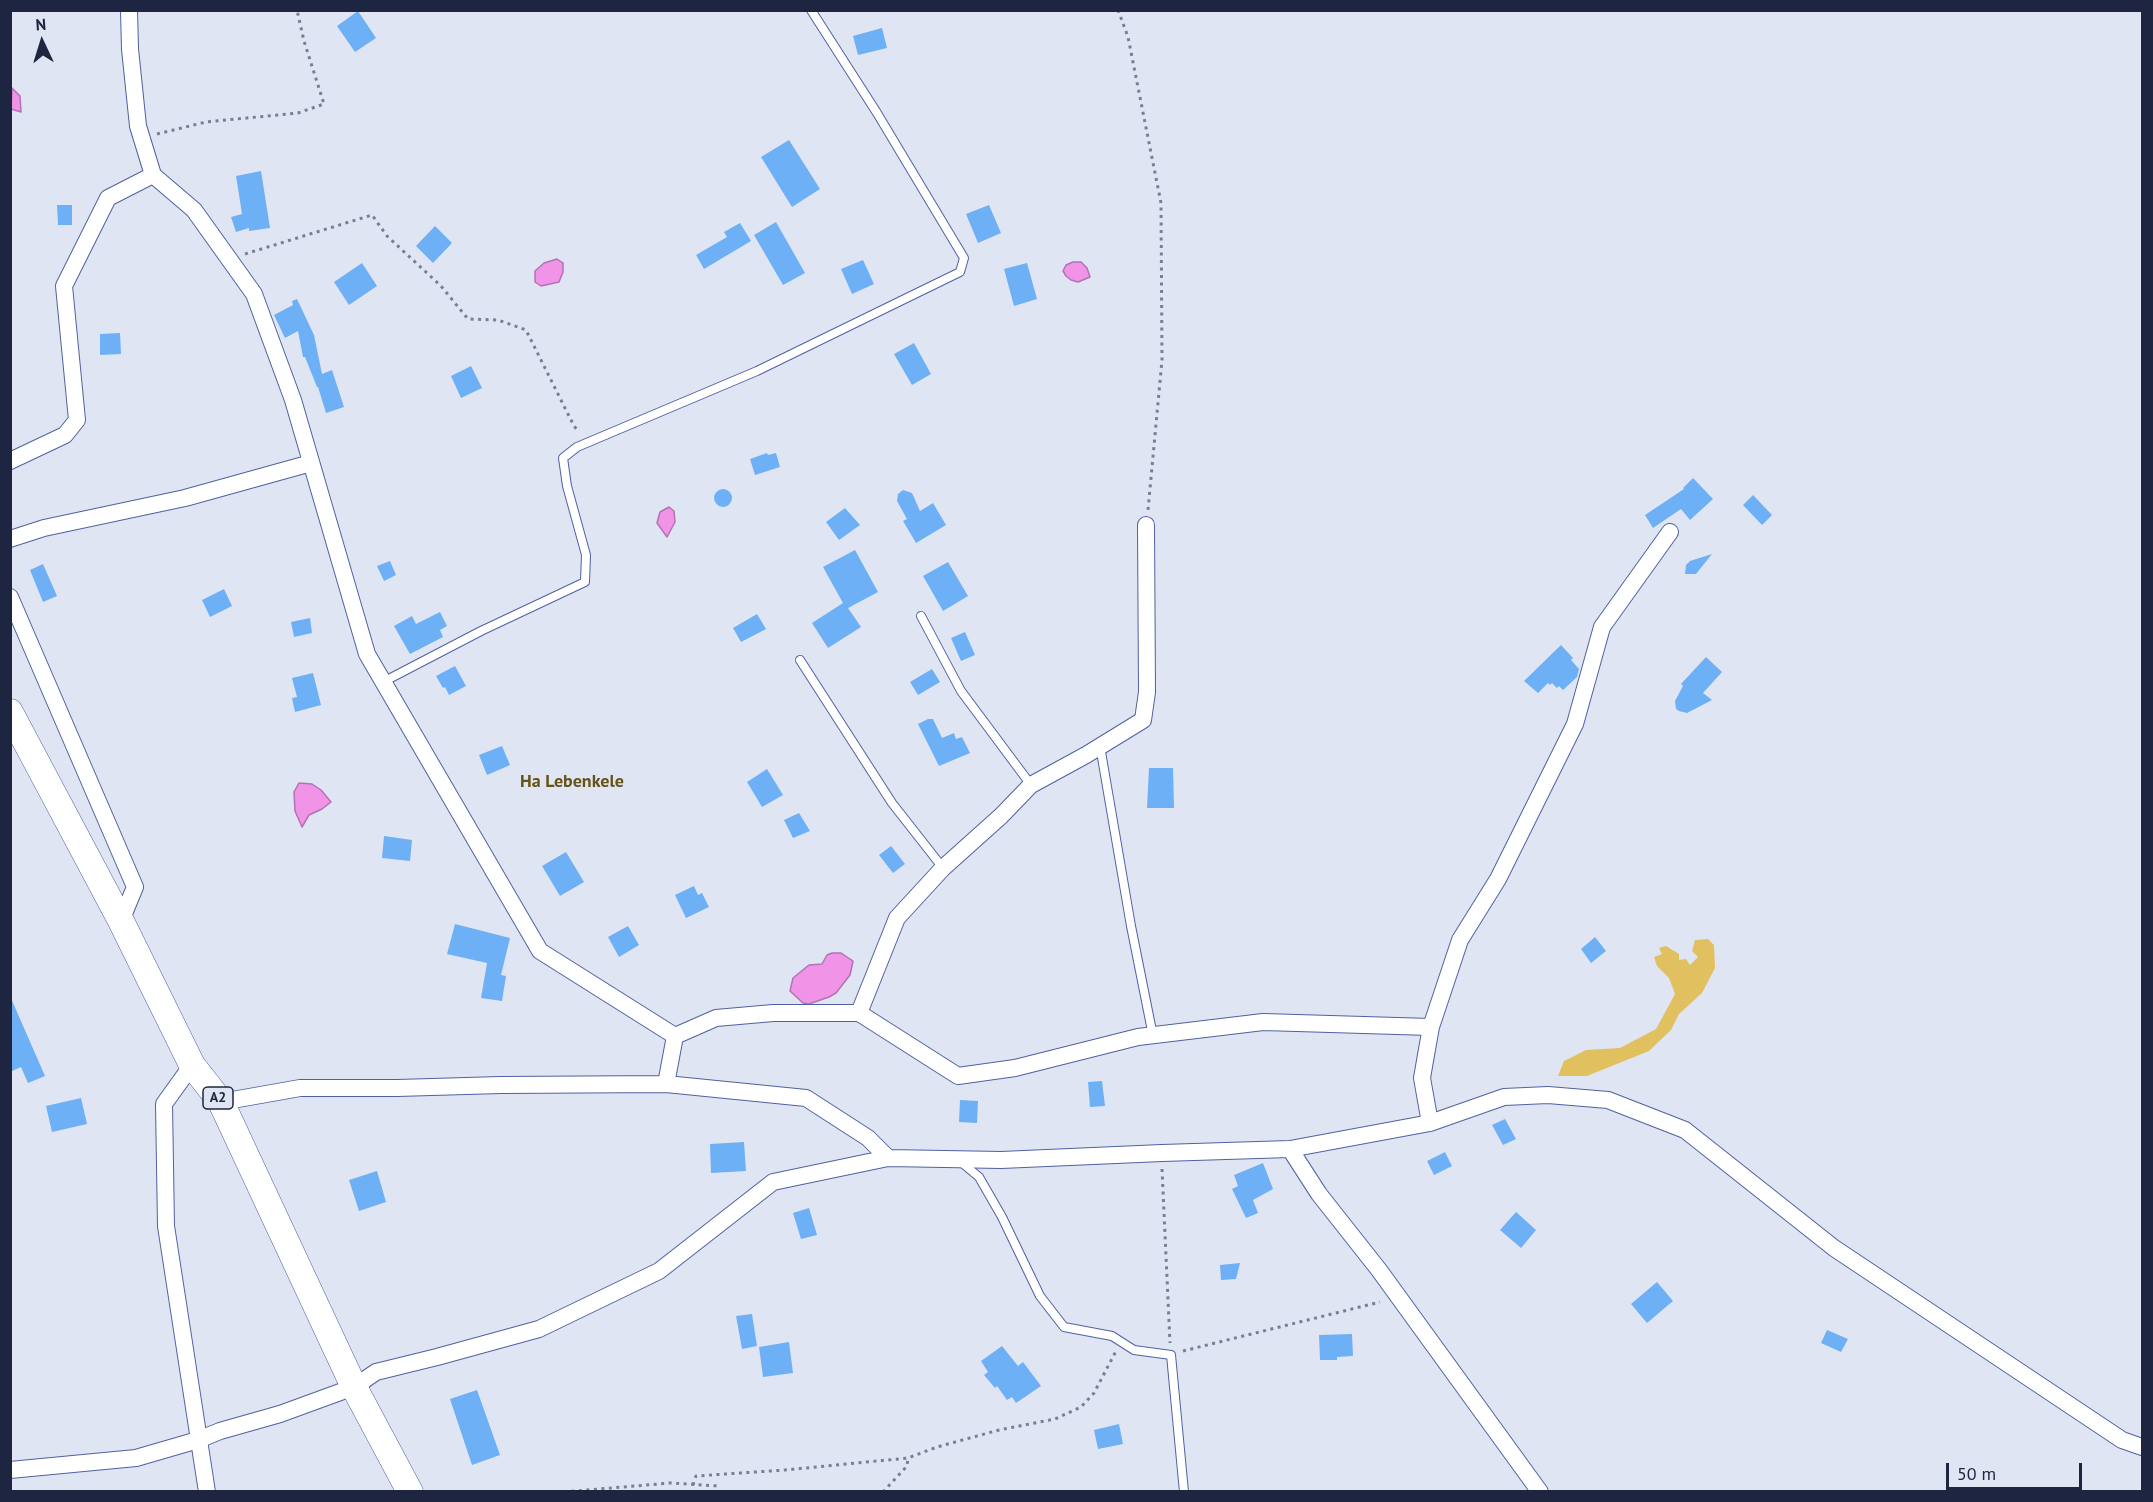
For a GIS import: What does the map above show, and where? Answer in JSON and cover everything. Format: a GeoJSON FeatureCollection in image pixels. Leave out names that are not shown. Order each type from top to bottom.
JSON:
{"type":"FeatureCollection","features":[{"type":"Feature","properties":{"kind":"main road","name":"A2"},"geometry":{"type":"LineString","coordinates":[[10,712],[121,921],[192,1065],[221,1102],[354,1387],[410,1491]]}},
{"type":"Feature","properties":{"kind":"street"},"geometry":{"type":"LineString","coordinates":[[129,10],[129,49],[138,126],[153,175],[194,210],[254,294],[293,400],[367,654],[540,951],[675,1036]]}},
{"type":"Feature","properties":{"kind":"street"},"geometry":{"type":"LineString","coordinates":[[10,461],[65,435],[77,420],[64,286],[108,198],[153,175]]}},
{"type":"Feature","properties":{"kind":"street"},"geometry":{"type":"LineString","coordinates":[[10,539],[44,528],[185,498],[311,463]]}},
{"type":"Feature","properties":{"kind":"street"},"geometry":{"type":"LineString","coordinates":[[859,1013],[897,918],[943,868],[1001,816],[1030,785],[1143,720],[1147,692],[1146,525]]}},
{"type":"Feature","properties":{"kind":"street"},"geometry":{"type":"LineString","coordinates":[[1430,1123],[1422,1078],[1431,1027],[1460,940],[1498,879],[1575,724],[1602,627],[1670,532]]}},
{"type":"Feature","properties":{"kind":"street"},"geometry":{"type":"LineString","coordinates":[[10,597],[135,887],[121,921]]}},
{"type":"Feature","properties":{"kind":"street"},"geometry":{"type":"LineString","coordinates":[[675,1036],[716,1018],[773,1013],[859,1013],[958,1076],[1016,1068],[1138,1037],[1263,1022],[1431,1027]]}},
{"type":"Feature","properties":{"kind":"street"},"geometry":{"type":"LineString","coordinates":[[666,1084],[675,1036]]}},
{"type":"Feature","properties":{"kind":"street"},"geometry":{"type":"LineString","coordinates":[[192,1065],[164,1104],[166,1226],[207,1491]]}},
{"type":"Feature","properties":{"kind":"street"},"geometry":{"type":"LineString","coordinates":[[221,1102],[300,1088],[666,1084],[806,1098],[868,1138],[888,1158]]}},
{"type":"Feature","properties":{"kind":"street"},"geometry":{"type":"LineString","coordinates":[[10,1470],[136,1458],[280,1414],[354,1387],[376,1372],[539,1329],[659,1271],[774,1182],[888,1158],[1001,1160],[1290,1149],[1430,1123],[1504,1097],[1548,1095],[1608,1100],[1685,1130],[1834,1248],[2122,1440],[2142,1447]]}},
{"type":"Feature","properties":{"kind":"street"},"geometry":{"type":"LineString","coordinates":[[1290,1149],[1318,1194],[1398,1297],[1540,1491]]}},
{"type":"Feature","properties":{"kind":"lane"},"geometry":{"type":"LineString","coordinates":[[383,682],[481,631],[585,582],[586,555],[567,486],[563,458],[577,447],[757,371],[960,272],[964,258],[877,112],[811,10]]}},
{"type":"Feature","properties":{"kind":"lane"},"geometry":{"type":"LineString","coordinates":[[921,616],[961,691],[1030,785]]}},
{"type":"Feature","properties":{"kind":"lane"},"geometry":{"type":"LineString","coordinates":[[800,660],[892,803],[943,868]]}},
{"type":"Feature","properties":{"kind":"lane"},"geometry":{"type":"LineString","coordinates":[[1100,746],[1131,926],[1153,1036]]}},
{"type":"Feature","properties":{"kind":"lane"},"geometry":{"type":"LineString","coordinates":[[959,1160],[979,1177],[1002,1217],[1040,1296],[1064,1327],[1112,1336],[1134,1350],[1171,1354],[1184,1491]]}},
{"type":"Feature","properties":{"kind":"path"},"geometry":{"type":"LineString","coordinates":[[141,137],[206,122],[298,113],[324,104],[304,41],[297,10]]}},
{"type":"Feature","properties":{"kind":"path"},"geometry":{"type":"LineString","coordinates":[[1118,10],[1128,37],[1161,203],[1162,360],[1146,525]]}},
{"type":"Feature","properties":{"kind":"path"},"geometry":{"type":"LineString","coordinates":[[230,260],[372,215],[387,236],[441,286],[468,319],[498,320],[526,330],[574,426],[588,443]]}},
{"type":"Feature","properties":{"kind":"path"},"geometry":{"type":"LineString","coordinates":[[1161,1153],[1171,1354],[1398,1297]]}},
{"type":"Feature","properties":{"kind":"path"},"geometry":{"type":"LineString","coordinates":[[693,1485],[696,1476],[908,1458],[937,1447],[999,1430],[1055,1419],[1081,1407],[1094,1393],[1121,1342]]}},
{"type":"Feature","properties":{"kind":"path"},"geometry":{"type":"LineString","coordinates":[[884,1491],[907,1466],[908,1458]]}},
{"type":"Feature","properties":{"kind":"path"},"geometry":{"type":"LineString","coordinates":[[564,1491],[669,1484],[719,1486]]}},
{"type":"Feature","properties":{"kind":"shaded area"},"geometry":{"type":"Polygon","coordinates":[[[12,88],[20,96],[21,112],[11,109],[12,88]]]}},
{"type":"Feature","properties":{"kind":"shaded area"},"geometry":{"type":"Polygon","coordinates":[[[557,259],[563,263],[563,272],[559,282],[541,286],[535,282],[535,271],[544,263],[557,259]]]}},
{"type":"Feature","properties":{"kind":"shaded area"},"geometry":{"type":"Polygon","coordinates":[[[1081,262],[1087,268],[1090,277],[1078,282],[1066,276],[1063,271],[1066,265],[1081,262]]]}},
{"type":"Feature","properties":{"kind":"shaded area"},"geometry":{"type":"Polygon","coordinates":[[[669,507],[674,511],[675,522],[667,537],[657,523],[660,512],[669,507]]]}},
{"type":"Feature","properties":{"kind":"shaded area"},"geometry":{"type":"Polygon","coordinates":[[[299,783],[312,784],[321,790],[331,802],[309,815],[302,827],[295,811],[294,792],[299,783]]]}},
{"type":"Feature","properties":{"kind":"shaded area"},"geometry":{"type":"Polygon","coordinates":[[[1708,939],[1714,945],[1715,968],[1702,993],[1679,1014],[1671,1030],[1649,1051],[1587,1076],[1558,1076],[1564,1061],[1586,1050],[1620,1048],[1656,1029],[1675,994],[1669,978],[1657,966],[1654,957],[1662,954],[1659,948],[1666,946],[1679,954],[1679,960],[1686,959],[1690,965],[1698,957],[1692,951],[1695,940],[1708,939]]]}},
{"type":"Feature","properties":{"kind":"shaded area"},"geometry":{"type":"Polygon","coordinates":[[[841,953],[853,961],[850,975],[836,993],[809,1004],[803,1003],[790,991],[793,978],[809,965],[822,964],[827,955],[841,953]]]}},
{"type":"Feature","properties":{"kind":"building"},"geometry":{"type":"Polygon","coordinates":[[[358,11],[376,38],[355,52],[337,26],[358,11]]]}},
{"type":"Feature","properties":{"kind":"building"},"geometry":{"type":"Polygon","coordinates":[[[882,28],[887,48],[858,55],[853,36],[882,28]]]}},
{"type":"Feature","properties":{"kind":"building"},"geometry":{"type":"Polygon","coordinates":[[[789,140],[820,189],[792,207],[761,157],[789,140]]]}},
{"type":"Feature","properties":{"kind":"building"},"geometry":{"type":"Polygon","coordinates":[[[261,171],[270,228],[249,231],[249,228],[236,232],[231,217],[242,214],[236,176],[261,171]]]}},
{"type":"Feature","properties":{"kind":"building"},"geometry":{"type":"Polygon","coordinates":[[[57,205],[72,205],[72,225],[58,225],[57,205]]]}},
{"type":"Feature","properties":{"kind":"building"},"geometry":{"type":"Polygon","coordinates":[[[989,205],[1001,233],[978,243],[966,214],[989,205]]]}},
{"type":"Feature","properties":{"kind":"building"},"geometry":{"type":"Polygon","coordinates":[[[776,222],[805,273],[783,285],[754,235],[776,222]]]}},
{"type":"Feature","properties":{"kind":"building"},"geometry":{"type":"Polygon","coordinates":[[[740,223],[751,241],[704,269],[696,255],[727,237],[724,232],[740,223]]]}},
{"type":"Feature","properties":{"kind":"building"},"geometry":{"type":"Polygon","coordinates":[[[435,226],[452,243],[433,263],[416,246],[435,226]]]}},
{"type":"Feature","properties":{"kind":"building"},"geometry":{"type":"Polygon","coordinates":[[[863,260],[874,284],[852,294],[841,269],[863,260]]]}},
{"type":"Feature","properties":{"kind":"building"},"geometry":{"type":"Polygon","coordinates":[[[362,263],[377,286],[349,305],[334,282],[362,263]]]}},
{"type":"Feature","properties":{"kind":"building"},"geometry":{"type":"Polygon","coordinates":[[[1027,263],[1037,299],[1014,306],[1004,269],[1027,263]]]}},
{"type":"Feature","properties":{"kind":"building"},"geometry":{"type":"Polygon","coordinates":[[[297,299],[314,335],[322,374],[332,370],[344,407],[326,413],[318,387],[303,357],[298,331],[285,338],[274,315],[293,305],[292,301],[297,299]]]}},
{"type":"Feature","properties":{"kind":"building"},"geometry":{"type":"Polygon","coordinates":[[[120,333],[121,354],[100,355],[100,334],[120,333]]]}},
{"type":"Feature","properties":{"kind":"building"},"geometry":{"type":"Polygon","coordinates":[[[914,343],[931,374],[912,385],[894,354],[914,343]]]}},
{"type":"Feature","properties":{"kind":"building"},"geometry":{"type":"Polygon","coordinates":[[[471,366],[482,388],[461,398],[451,376],[471,366]]]}},
{"type":"Feature","properties":{"kind":"building"},"geometry":{"type":"Polygon","coordinates":[[[767,453],[768,455],[776,453],[780,467],[755,475],[750,459],[767,453]]]}},
{"type":"Feature","properties":{"kind":"building"},"geometry":{"type":"Polygon","coordinates":[[[1693,478],[1713,499],[1690,520],[1681,509],[1653,528],[1645,515],[1684,489],[1693,478]]]}},
{"type":"Feature","properties":{"kind":"building"},"geometry":{"type":"Polygon","coordinates":[[[719,489],[727,489],[732,494],[730,505],[719,507],[714,502],[714,494],[719,489]]]}},
{"type":"Feature","properties":{"kind":"building"},"geometry":{"type":"Polygon","coordinates":[[[903,490],[912,493],[920,511],[933,503],[946,525],[916,543],[903,521],[907,519],[897,501],[898,494],[903,490]]]}},
{"type":"Feature","properties":{"kind":"building"},"geometry":{"type":"Polygon","coordinates":[[[1753,495],[1772,515],[1762,525],[1743,505],[1753,495]]]}},
{"type":"Feature","properties":{"kind":"building"},"geometry":{"type":"Polygon","coordinates":[[[845,508],[860,525],[839,540],[826,522],[845,508]]]}},
{"type":"Feature","properties":{"kind":"building"},"geometry":{"type":"Polygon","coordinates":[[[855,550],[878,592],[848,608],[861,627],[828,648],[812,623],[843,603],[823,567],[855,550]]]}},
{"type":"Feature","properties":{"kind":"building"},"geometry":{"type":"Polygon","coordinates":[[[1712,554],[1696,574],[1685,574],[1686,565],[1690,561],[1712,554]]]}},
{"type":"Feature","properties":{"kind":"building"},"geometry":{"type":"Polygon","coordinates":[[[390,561],[396,575],[384,581],[377,566],[390,561]]]}},
{"type":"Feature","properties":{"kind":"building"},"geometry":{"type":"Polygon","coordinates":[[[948,562],[968,596],[943,611],[923,576],[948,562]]]}},
{"type":"Feature","properties":{"kind":"building"},"geometry":{"type":"Polygon","coordinates":[[[43,564],[57,596],[43,602],[30,570],[43,564]]]}},
{"type":"Feature","properties":{"kind":"building"},"geometry":{"type":"Polygon","coordinates":[[[224,589],[232,606],[210,617],[202,600],[224,589]]]}},
{"type":"Feature","properties":{"kind":"building"},"geometry":{"type":"Polygon","coordinates":[[[440,612],[447,626],[440,630],[443,637],[410,654],[394,626],[412,616],[416,624],[440,612]]]}},
{"type":"Feature","properties":{"kind":"building"},"geometry":{"type":"Polygon","coordinates":[[[757,614],[766,629],[741,642],[733,628],[757,614]]]}},
{"type":"Feature","properties":{"kind":"building"},"geometry":{"type":"Polygon","coordinates":[[[310,618],[312,633],[294,637],[291,622],[310,618]]]}},
{"type":"Feature","properties":{"kind":"building"},"geometry":{"type":"Polygon","coordinates":[[[965,632],[975,655],[961,661],[951,638],[965,632]]]}},
{"type":"Feature","properties":{"kind":"building"},"geometry":{"type":"Polygon","coordinates":[[[1561,645],[1579,669],[1577,677],[1563,690],[1559,686],[1557,688],[1552,683],[1550,685],[1548,683],[1538,693],[1524,681],[1561,645]]]}},
{"type":"Feature","properties":{"kind":"building"},"geometry":{"type":"Polygon","coordinates":[[[1706,657],[1722,672],[1703,693],[1712,700],[1687,713],[1679,711],[1676,709],[1675,701],[1683,686],[1681,684],[1706,657]]]}},
{"type":"Feature","properties":{"kind":"building"},"geometry":{"type":"Polygon","coordinates":[[[455,666],[466,686],[449,695],[436,676],[455,666]]]}},
{"type":"Feature","properties":{"kind":"building"},"geometry":{"type":"Polygon","coordinates":[[[932,669],[940,682],[918,695],[910,682],[932,669]]]}},
{"type":"Feature","properties":{"kind":"building"},"geometry":{"type":"Polygon","coordinates":[[[313,673],[321,705],[295,712],[292,698],[297,697],[292,678],[313,673]]]}},
{"type":"Feature","properties":{"kind":"building"},"geometry":{"type":"Polygon","coordinates":[[[933,719],[942,738],[954,733],[956,739],[962,737],[970,753],[939,766],[918,724],[933,719]]]}},
{"type":"Feature","properties":{"kind":"building"},"geometry":{"type":"Polygon","coordinates":[[[502,746],[510,765],[487,775],[479,755],[502,746]]]}},
{"type":"Feature","properties":{"kind":"building"},"geometry":{"type":"Polygon","coordinates":[[[1149,768],[1173,768],[1174,808],[1147,808],[1149,768]]]}},
{"type":"Feature","properties":{"kind":"building"},"geometry":{"type":"Polygon","coordinates":[[[767,769],[783,795],[762,807],[747,782],[767,769]]]}},
{"type":"Feature","properties":{"kind":"building"},"geometry":{"type":"Polygon","coordinates":[[[799,813],[810,831],[793,838],[784,820],[799,813]]]}},
{"type":"Feature","properties":{"kind":"building"},"geometry":{"type":"Polygon","coordinates":[[[384,836],[412,840],[410,861],[382,858],[384,836]]]}},
{"type":"Feature","properties":{"kind":"building"},"geometry":{"type":"Polygon","coordinates":[[[891,846],[905,864],[893,873],[879,855],[891,846]]]}},
{"type":"Feature","properties":{"kind":"building"},"geometry":{"type":"Polygon","coordinates":[[[566,852],[584,882],[560,896],[542,866],[566,852]]]}},
{"type":"Feature","properties":{"kind":"building"},"geometry":{"type":"Polygon","coordinates":[[[694,886],[698,895],[702,893],[709,907],[686,918],[675,895],[694,886]]]}},
{"type":"Feature","properties":{"kind":"building"},"geometry":{"type":"Polygon","coordinates":[[[455,924],[510,938],[501,975],[506,976],[502,1001],[481,998],[487,963],[447,954],[455,924]]]}},
{"type":"Feature","properties":{"kind":"building"},"geometry":{"type":"Polygon","coordinates":[[[628,926],[639,945],[619,957],[608,937],[628,926]]]}},
{"type":"Feature","properties":{"kind":"building"},"geometry":{"type":"Polygon","coordinates":[[[1595,937],[1606,951],[1591,963],[1581,949],[1595,937]]]}},
{"type":"Feature","properties":{"kind":"building"},"geometry":{"type":"Polygon","coordinates":[[[10,996],[45,1076],[28,1083],[21,1067],[10,1072],[10,996]]]}},
{"type":"Feature","properties":{"kind":"building"},"geometry":{"type":"Polygon","coordinates":[[[1102,1081],[1105,1106],[1090,1107],[1088,1082],[1102,1081]]]}},
{"type":"Feature","properties":{"kind":"building"},"geometry":{"type":"Polygon","coordinates":[[[81,1098],[87,1124],[52,1132],[46,1106],[81,1098]]]}},
{"type":"Feature","properties":{"kind":"building"},"geometry":{"type":"Polygon","coordinates":[[[960,1100],[978,1101],[977,1123],[959,1122],[960,1100]]]}},
{"type":"Feature","properties":{"kind":"building"},"geometry":{"type":"Polygon","coordinates":[[[1505,1119],[1516,1139],[1503,1145],[1492,1125],[1505,1119]]]}},
{"type":"Feature","properties":{"kind":"building"},"geometry":{"type":"Polygon","coordinates":[[[744,1142],[746,1171],[711,1173],[710,1144],[744,1142]]]}},
{"type":"Feature","properties":{"kind":"building"},"geometry":{"type":"Polygon","coordinates":[[[1445,1152],[1452,1166],[1434,1175],[1427,1161],[1445,1152]]]}},
{"type":"Feature","properties":{"kind":"building"},"geometry":{"type":"Polygon","coordinates":[[[1263,1163],[1273,1189],[1253,1200],[1258,1213],[1246,1218],[1232,1189],[1238,1186],[1234,1175],[1263,1163]]]}},
{"type":"Feature","properties":{"kind":"building"},"geometry":{"type":"Polygon","coordinates":[[[377,1171],[386,1202],[359,1211],[349,1180],[377,1171]]]}},
{"type":"Feature","properties":{"kind":"building"},"geometry":{"type":"Polygon","coordinates":[[[809,1208],[817,1235],[801,1239],[793,1213],[809,1208]]]}},
{"type":"Feature","properties":{"kind":"building"},"geometry":{"type":"Polygon","coordinates":[[[1516,1212],[1536,1230],[1521,1248],[1500,1230],[1516,1212]]]}},
{"type":"Feature","properties":{"kind":"building"},"geometry":{"type":"Polygon","coordinates":[[[1240,1263],[1236,1279],[1221,1280],[1220,1265],[1240,1263]]]}},
{"type":"Feature","properties":{"kind":"building"},"geometry":{"type":"Polygon","coordinates":[[[1657,1282],[1673,1301],[1647,1323],[1631,1304],[1657,1282]]]}},
{"type":"Feature","properties":{"kind":"building"},"geometry":{"type":"Polygon","coordinates":[[[752,1314],[757,1346],[742,1349],[736,1316],[752,1314]]]}},
{"type":"Feature","properties":{"kind":"building"},"geometry":{"type":"Polygon","coordinates":[[[1827,1330],[1848,1339],[1841,1352],[1821,1343],[1827,1330]]]}},
{"type":"Feature","properties":{"kind":"building"},"geometry":{"type":"Polygon","coordinates":[[[1352,1334],[1353,1356],[1337,1357],[1337,1360],[1320,1360],[1319,1335],[1352,1334]]]}},
{"type":"Feature","properties":{"kind":"building"},"geometry":{"type":"Polygon","coordinates":[[[789,1342],[793,1373],[763,1377],[759,1347],[789,1342]]]}},
{"type":"Feature","properties":{"kind":"building"},"geometry":{"type":"Polygon","coordinates":[[[1002,1346],[1018,1366],[1023,1362],[1041,1386],[1016,1403],[1012,1397],[1007,1400],[997,1386],[995,1388],[984,1375],[988,1372],[981,1361],[1002,1346]]]}},
{"type":"Feature","properties":{"kind":"building"},"geometry":{"type":"Polygon","coordinates":[[[477,1390],[500,1455],[472,1465],[450,1399],[477,1390]]]}},
{"type":"Feature","properties":{"kind":"building"},"geometry":{"type":"Polygon","coordinates":[[[1119,1424],[1123,1444],[1098,1449],[1094,1430],[1119,1424]]]}},
{"type":"Feature","properties":{"kind":"district","name":"Ha Lebenkele"},"geometry":{"type":"Point","coordinates":[572,782]}}]}
